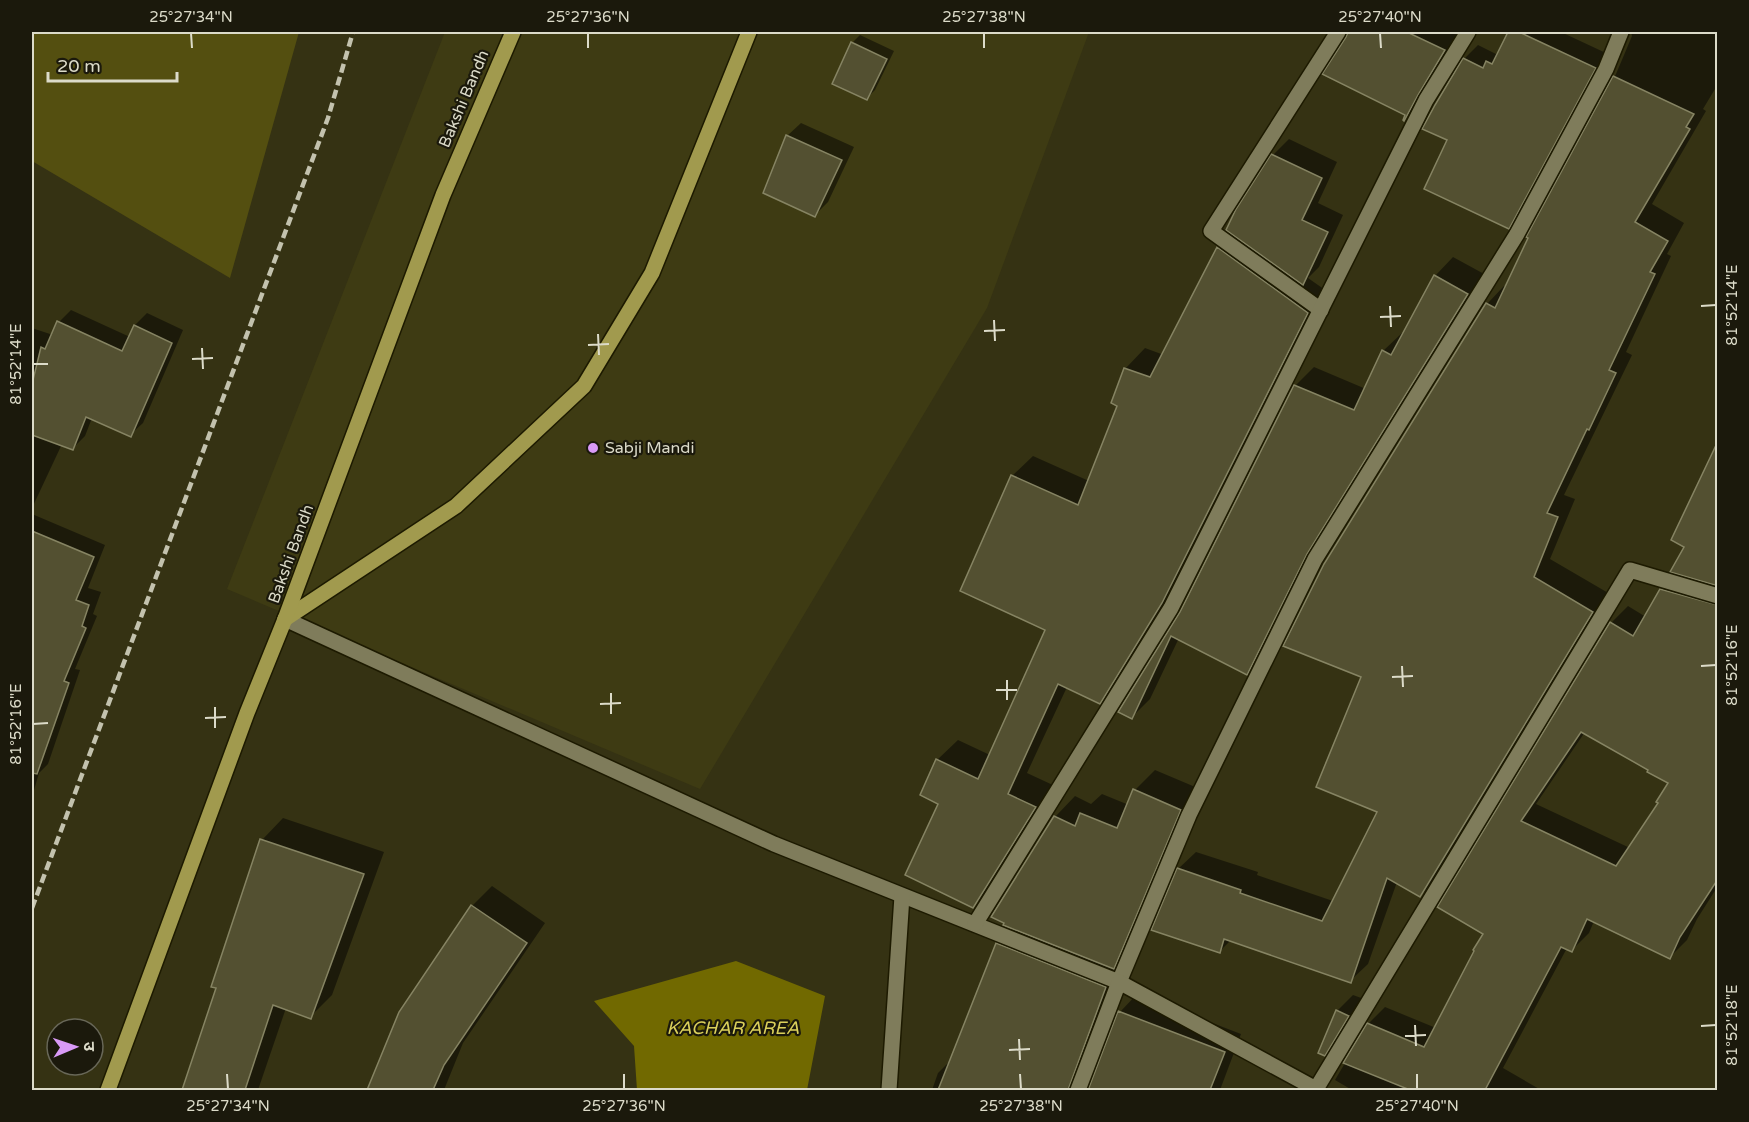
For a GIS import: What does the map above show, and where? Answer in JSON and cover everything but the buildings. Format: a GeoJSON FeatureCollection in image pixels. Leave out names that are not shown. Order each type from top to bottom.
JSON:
{"type":"FeatureCollection","features":[{"type":"Feature","properties":{"kind":"main road","name":"Bakshi Bandh"},"geometry":{"type":"LineString","coordinates":[[108,1090],[247,713],[285,619],[443,195],[513,32]]}},
{"type":"Feature","properties":{"kind":"main road"},"geometry":{"type":"LineString","coordinates":[[285,619],[456,506],[584,386],[652,273],[749,32]]}},
{"type":"Feature","properties":{"kind":"street"},"geometry":{"type":"LineString","coordinates":[[1321,310],[1211,231],[1338,32]]}},
{"type":"Feature","properties":{"kind":"street"},"geometry":{"type":"LineString","coordinates":[[975,924],[1171,608],[1426,100],[1468,32]]}},
{"type":"Feature","properties":{"kind":"street"},"geometry":{"type":"LineString","coordinates":[[1078,1090],[1119,982],[1189,815],[1315,559],[1517,234],[1606,69],[1622,32]]}},
{"type":"Feature","properties":{"kind":"street"},"geometry":{"type":"LineString","coordinates":[[285,619],[774,844],[1119,982],[1316,1089],[1629,570],[1718,596]]}},
{"type":"Feature","properties":{"kind":"street"},"geometry":{"type":"LineString","coordinates":[[889,1090],[902,896]]}},
{"type":"Feature","properties":{"kind":"shaded area"},"geometry":{"type":"Polygon","coordinates":[[[32,32],[299,32],[230,278],[32,161],[32,32]]]}},
{"type":"Feature","properties":{"kind":"shaded area","name":"Sabji Mandi"},"geometry":{"type":"Polygon","coordinates":[[[445,32],[1089,32],[987,308],[700,789],[227,589],[445,32]]]}},
{"type":"Feature","properties":{"kind":"water","name":"KACHAR AREA"},"geometry":{"type":"Polygon","coordinates":[[[736,961],[825,996],[807,1090],[637,1090],[634,1046],[594,1001],[736,961]]]}},
{"type":"Feature","properties":{"kind":"railway"},"geometry":{"type":"LineString","coordinates":[[32,908],[328,118],[353,32]]}},
{"type":"Feature","properties":{"kind":"place","name":"Sabji Mandi"},"geometry":{"type":"Point","coordinates":[593,448]}}]}
